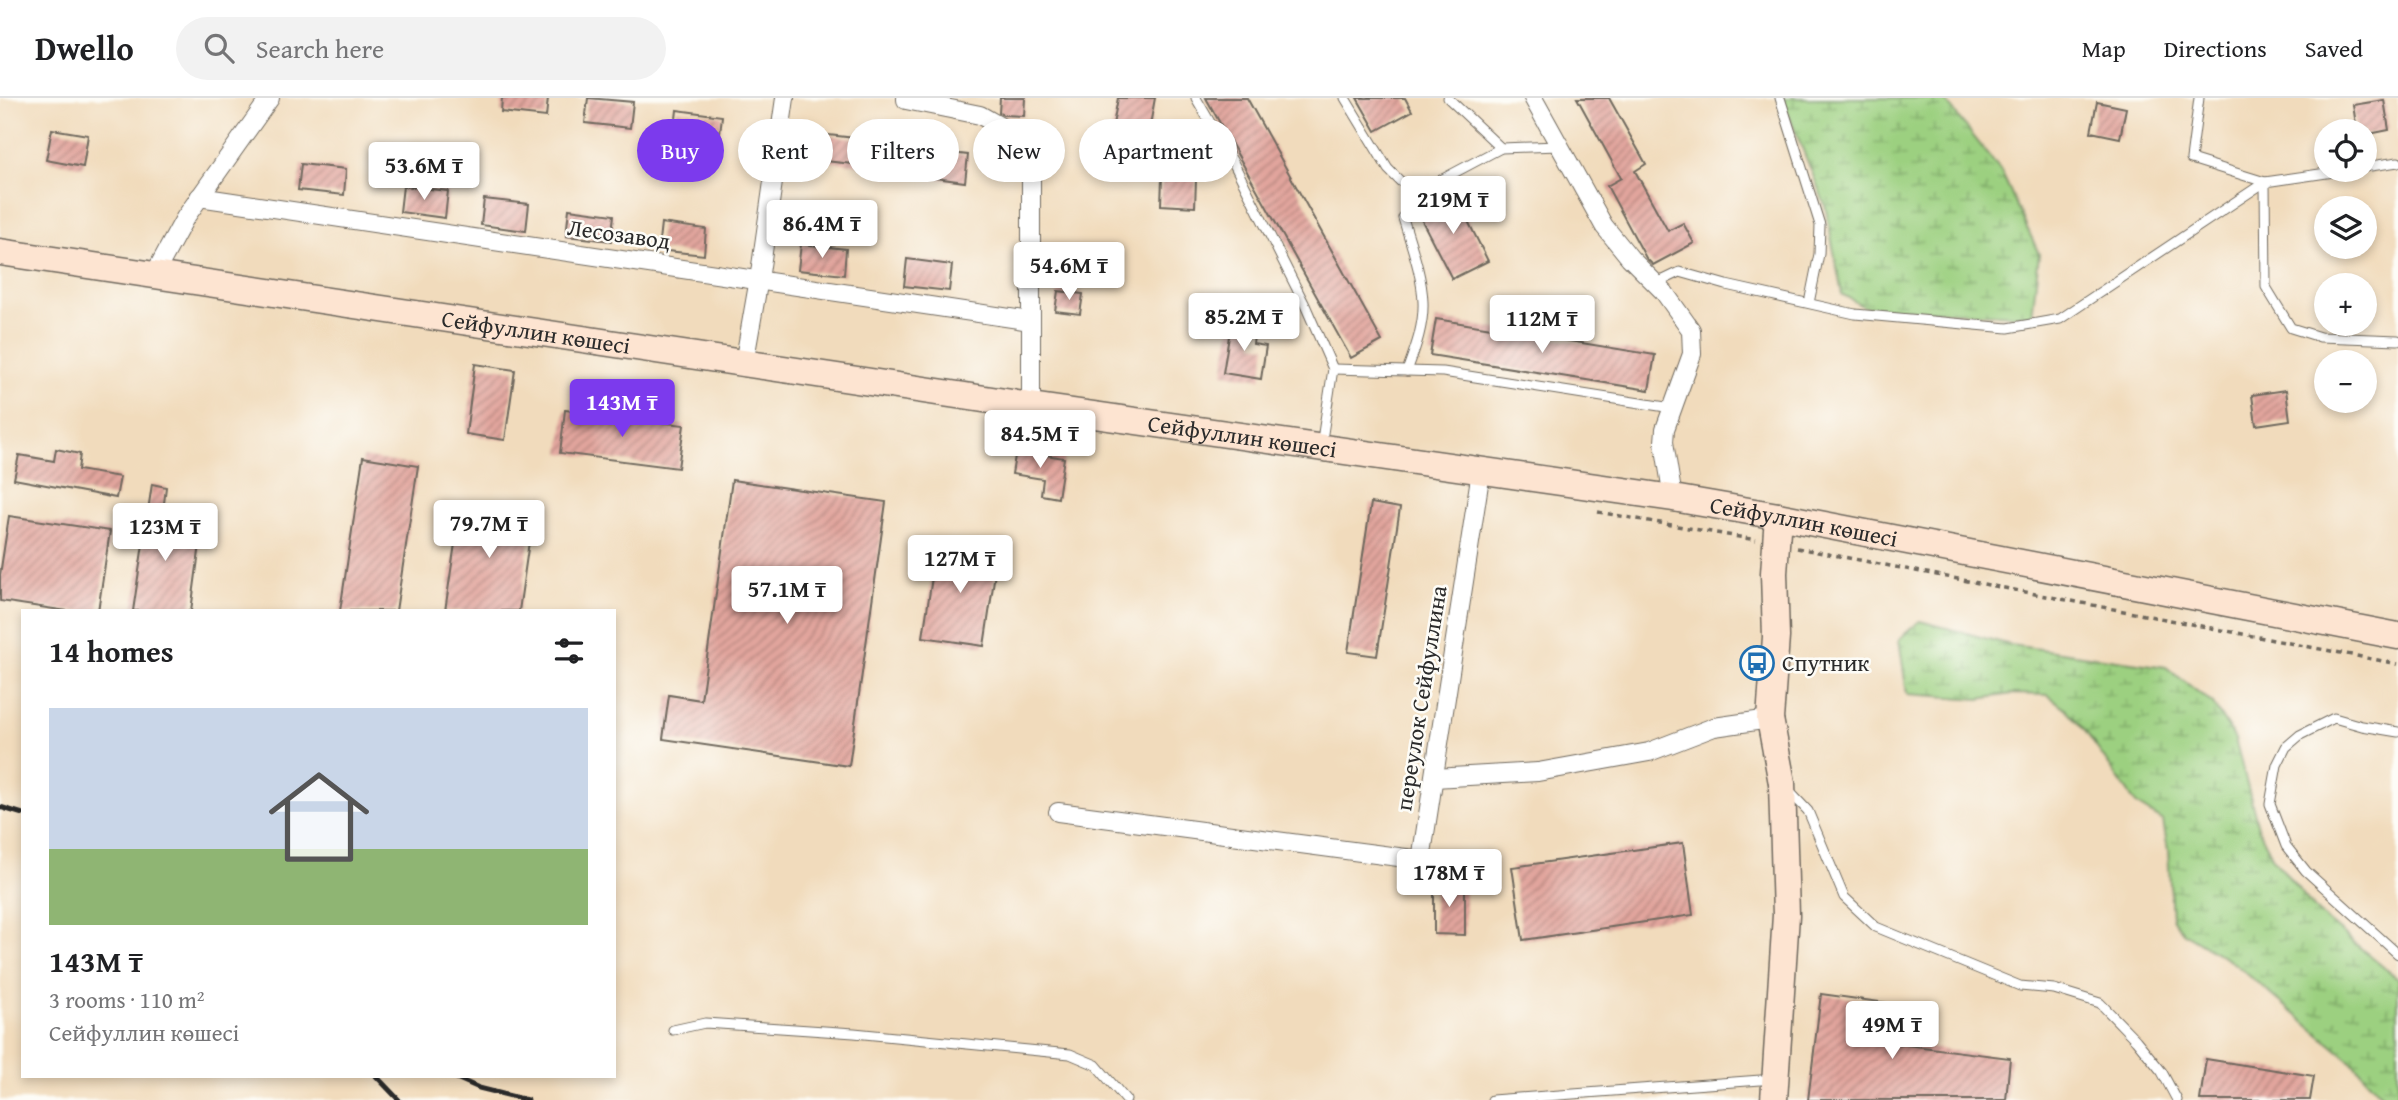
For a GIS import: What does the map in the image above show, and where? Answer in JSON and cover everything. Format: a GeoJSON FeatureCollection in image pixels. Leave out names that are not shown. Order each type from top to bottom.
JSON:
{"type":"FeatureCollection","features":[{"type":"Feature","properties":{"kind":"main road","name":"Сейфуллин көшесі"},"geometry":{"type":"LineString","coordinates":[[0,252],[1031,406],[1673,498],[2398,636]]}},
{"type":"Feature","properties":{"kind":"main road"},"geometry":{"type":"LineString","coordinates":[[1775,1089],[1786,915],[1782,783],[1770,719],[1776,637],[1775,544],[1778,516]]}},
{"type":"Feature","properties":{"kind":"street"},"geometry":{"type":"LineString","coordinates":[[154,275],[185,218],[270,98]]}},
{"type":"Feature","properties":{"kind":"street"},"geometry":{"type":"LineString","coordinates":[[744,363],[785,98]]}},
{"type":"Feature","properties":{"kind":"street"},"geometry":{"type":"LineString","coordinates":[[906,98],[980,115],[1031,144],[1031,406]]}},
{"type":"Feature","properties":{"kind":"street"},"geometry":{"type":"LineString","coordinates":[[1532,98],[1604,226],[1655,284],[1690,330],[1692,354],[1665,429],[1664,442],[1673,498]]}},
{"type":"Feature","properties":{"kind":"street","name":"Лесозавод"},"geometry":{"type":"LineString","coordinates":[[199,197],[1031,321]]}},
{"type":"Feature","properties":{"kind":"street","name":"переулок Сейфуллина"},"geometry":{"type":"LineString","coordinates":[[1058,812],[1421,860],[1481,471]]}},
{"type":"Feature","properties":{"kind":"street"},"geometry":{"type":"LineString","coordinates":[[1434,778],[1563,768],[1649,752],[1714,727],[1770,719]]}},
{"type":"Feature","properties":{"kind":"lane"},"geometry":{"type":"LineString","coordinates":[[1196,98],[1233,162],[1299,293],[1333,369],[1321,448]]}},
{"type":"Feature","properties":{"kind":"lane"},"geometry":{"type":"LineString","coordinates":[[1345,98],[1388,169],[1399,181],[1420,191]]}},
{"type":"Feature","properties":{"kind":"lane"},"geometry":{"type":"LineString","coordinates":[[1448,98],[1501,148]]}},
{"type":"Feature","properties":{"kind":"lane"},"geometry":{"type":"LineString","coordinates":[[1780,98],[1820,225],[1819,254],[1809,303]]}},
{"type":"Feature","properties":{"kind":"lane"},"geometry":{"type":"LineString","coordinates":[[2199,98],[2191,159],[2265,183]]}},
{"type":"Feature","properties":{"kind":"lane"},"geometry":{"type":"LineString","coordinates":[[1407,371],[1419,336],[1423,303],[1416,260],[1403,218],[1420,191],[1501,148],[1559,146]]}},
{"type":"Feature","properties":{"kind":"lane"},"geometry":{"type":"LineString","coordinates":[[2377,165],[2398,162]]}},
{"type":"Feature","properties":{"kind":"lane"},"geometry":{"type":"LineString","coordinates":[[1655,284],[1680,272],[1854,314],[2008,328],[2060,319],[2265,183],[2314,175]]}},
{"type":"Feature","properties":{"kind":"lane"},"geometry":{"type":"LineString","coordinates":[[2265,183],[2266,287],[2291,328],[2320,337],[2398,340]]}},
{"type":"Feature","properties":{"kind":"lane"},"geometry":{"type":"LineString","coordinates":[[1333,369],[1443,372],[1672,408]]}},
{"type":"Feature","properties":{"kind":"lane"},"geometry":{"type":"LineString","coordinates":[[2398,732],[2334,718],[2300,735],[2286,747],[2277,765],[2270,804],[2286,846],[2306,871],[2398,954]]}},
{"type":"Feature","properties":{"kind":"lane"},"geometry":{"type":"LineString","coordinates":[[1782,783],[1808,811],[1844,897],[1877,927],[2020,986],[2054,989],[2100,1003],[2162,1072],[2177,1100]]}},
{"type":"Feature","properties":{"kind":"lane"},"geometry":{"type":"LineString","coordinates":[[673,1030],[705,1023],[854,1032],[1070,1054],[1096,1065],[1126,1100]]}},
{"type":"Feature","properties":{"kind":"lane"},"geometry":{"type":"LineString","coordinates":[[1492,1100],[1775,1089]]}},
{"type":"Feature","properties":{"kind":"path"},"geometry":{"type":"LineString","coordinates":[[1586,510],[2398,664]]}},
{"type":"Feature","properties":{"kind":"green space"},"geometry":{"type":"Polygon","coordinates":[[[1782,98],[1943,98],[2001,171],[2039,254],[2032,316],[1864,307],[1842,294],[1825,205],[1782,98]]]}},
{"type":"Feature","properties":{"kind":"green space"},"geometry":{"type":"Polygon","coordinates":[[[1920,621],[2011,645],[2166,667],[2213,704],[2235,739],[2259,830],[2273,858],[2318,913],[2398,979],[2398,1100],[2386,1100],[2351,1061],[2235,964],[2184,933],[2172,918],[2168,850],[2163,821],[2137,805],[2085,731],[2066,709],[2048,695],[2012,694],[1979,699],[1907,694],[1899,639],[1920,621]]]}},
{"type":"Feature","properties":{"kind":"building"},"geometry":{"type":"Polygon","coordinates":[[[502,98],[548,98],[546,117],[501,112],[502,98]]]}},
{"type":"Feature","properties":{"kind":"building"},"geometry":{"type":"Polygon","coordinates":[[[588,98],[633,102],[630,128],[585,123],[588,98]]]}},
{"type":"Feature","properties":{"kind":"building"},"geometry":{"type":"Polygon","coordinates":[[[1000,98],[1025,98],[1024,116],[999,113],[1000,98]]]}},
{"type":"Feature","properties":{"kind":"building"},"geometry":{"type":"Polygon","coordinates":[[[1118,98],[1155,98],[1151,119],[1114,119],[1118,98]]]}},
{"type":"Feature","properties":{"kind":"building"},"geometry":{"type":"Polygon","coordinates":[[[1206,98],[1247,98],[1382,341],[1351,358],[1237,154],[1237,119],[1218,119],[1206,98]]]}},
{"type":"Feature","properties":{"kind":"building"},"geometry":{"type":"Polygon","coordinates":[[[1357,98],[1405,98],[1412,111],[1376,131],[1357,98]]]}},
{"type":"Feature","properties":{"kind":"building"},"geometry":{"type":"Polygon","coordinates":[[[1577,98],[1609,98],[1646,164],[1635,171],[1668,231],[1683,223],[1694,243],[1653,265],[1646,258],[1607,186],[1621,178],[1577,98]]]}},
{"type":"Feature","properties":{"kind":"building"},"geometry":{"type":"Polygon","coordinates":[[[2384,100],[2389,130],[2377,132],[2377,119],[2355,119],[2353,105],[2384,100]]]}},
{"type":"Feature","properties":{"kind":"building"},"geometry":{"type":"Polygon","coordinates":[[[2097,102],[2126,108],[2120,138],[2091,132],[2097,102]]]}},
{"type":"Feature","properties":{"kind":"building"},"geometry":{"type":"Polygon","coordinates":[[[677,110],[722,116],[722,119],[676,119],[677,110]]]}},
{"type":"Feature","properties":{"kind":"building"},"geometry":{"type":"Polygon","coordinates":[[[52,129],[88,135],[83,167],[46,160],[52,129]]]}},
{"type":"Feature","properties":{"kind":"building"},"geometry":{"type":"Polygon","coordinates":[[[833,136],[847,137],[847,163],[833,162],[833,136]]]}},
{"type":"Feature","properties":{"kind":"building"},"geometry":{"type":"Polygon","coordinates":[[[959,154],[968,155],[965,182],[959,181],[959,154]]]}},
{"type":"Feature","properties":{"kind":"building"},"geometry":{"type":"Polygon","coordinates":[[[301,164],[346,169],[344,195],[298,190],[301,164]]]}},
{"type":"Feature","properties":{"kind":"building"},"geometry":{"type":"Polygon","coordinates":[[[1162,182],[1196,182],[1195,207],[1161,205],[1162,182]]]}},
{"type":"Feature","properties":{"kind":"building"},"geometry":{"type":"Polygon","coordinates":[[[403,186],[448,191],[445,218],[400,212],[403,186]]]}},
{"type":"Feature","properties":{"kind":"building"},"geometry":{"type":"Polygon","coordinates":[[[1454,193],[1488,261],[1452,279],[1417,211],[1454,193]]]}},
{"type":"Feature","properties":{"kind":"building"},"geometry":{"type":"Polygon","coordinates":[[[484,199],[529,204],[526,231],[481,225],[484,199]]]}},
{"type":"Feature","properties":{"kind":"building"},"geometry":{"type":"Polygon","coordinates":[[[569,209],[614,215],[611,241],[566,236],[569,209]]]}},
{"type":"Feature","properties":{"kind":"building"},"geometry":{"type":"Polygon","coordinates":[[[661,223],[706,229],[704,255],[658,250],[661,223]]]}},
{"type":"Feature","properties":{"kind":"building"},"geometry":{"type":"Polygon","coordinates":[[[801,244],[846,249],[844,275],[798,270],[801,244]]]}},
{"type":"Feature","properties":{"kind":"building"},"geometry":{"type":"Polygon","coordinates":[[[907,259],[952,265],[949,291],[904,286],[907,259]]]}},
{"type":"Feature","properties":{"kind":"building"},"geometry":{"type":"Polygon","coordinates":[[[1058,291],[1083,294],[1080,314],[1055,311],[1058,291]]]}},
{"type":"Feature","properties":{"kind":"building"},"geometry":{"type":"Polygon","coordinates":[[[1436,319],[1655,355],[1649,390],[1430,355],[1436,319]]]}},
{"type":"Feature","properties":{"kind":"building"},"geometry":{"type":"Polygon","coordinates":[[[1231,324],[1255,328],[1253,344],[1266,346],[1261,379],[1223,373],[1231,324]]]}},
{"type":"Feature","properties":{"kind":"building"},"geometry":{"type":"Polygon","coordinates":[[[475,364],[515,370],[505,440],[466,434],[475,364]]]}},
{"type":"Feature","properties":{"kind":"building"},"geometry":{"type":"Polygon","coordinates":[[[2286,390],[2290,420],[2256,425],[2252,395],[2286,390]]]}},
{"type":"Feature","properties":{"kind":"building"},"geometry":{"type":"Polygon","coordinates":[[[565,410],[684,425],[678,468],[560,453],[565,410]]]}},
{"type":"Feature","properties":{"kind":"building"},"geometry":{"type":"Polygon","coordinates":[[[56,449],[80,454],[78,470],[120,477],[116,498],[14,479],[19,455],[54,461],[56,449]]]}},
{"type":"Feature","properties":{"kind":"building"},"geometry":{"type":"Polygon","coordinates":[[[1016,450],[1064,458],[1058,498],[1041,495],[1043,479],[1012,474],[1016,450]]]}},
{"type":"Feature","properties":{"kind":"building"},"geometry":{"type":"Polygon","coordinates":[[[363,457],[418,466],[396,609],[340,609],[363,457]]]}},
{"type":"Feature","properties":{"kind":"building"},"geometry":{"type":"Polygon","coordinates":[[[732,480],[886,502],[849,766],[663,739],[669,695],[701,700],[732,480]]]}},
{"type":"Feature","properties":{"kind":"building"},"geometry":{"type":"Polygon","coordinates":[[[152,484],[166,487],[162,519],[183,522],[180,541],[200,544],[191,609],[133,609],[152,484]]]}},
{"type":"Feature","properties":{"kind":"building"},"geometry":{"type":"Polygon","coordinates":[[[461,503],[533,514],[519,609],[445,609],[461,503]]]}},
{"type":"Feature","properties":{"kind":"building"},"geometry":{"type":"Polygon","coordinates":[[[1371,503],[1400,508],[1377,656],[1348,652],[1371,503]]]}},
{"type":"Feature","properties":{"kind":"building"},"geometry":{"type":"Polygon","coordinates":[[[9,516],[110,531],[98,609],[54,609],[0,601],[0,575],[9,516]]]}},
{"type":"Feature","properties":{"kind":"building"},"geometry":{"type":"Polygon","coordinates":[[[937,544],[998,553],[984,646],[923,637],[937,544]]]}},
{"type":"Feature","properties":{"kind":"building"},"geometry":{"type":"Polygon","coordinates":[[[1683,843],[1693,915],[1523,940],[1512,867],[1683,843]]]}},
{"type":"Feature","properties":{"kind":"building"},"geometry":{"type":"Polygon","coordinates":[[[1434,883],[1465,884],[1465,935],[1434,934],[1434,883]]]}},
{"type":"Feature","properties":{"kind":"building"},"geometry":{"type":"Polygon","coordinates":[[[1821,994],[1895,1004],[1890,1043],[2010,1058],[2006,1100],[1808,1100],[1821,994]]]}},
{"type":"Feature","properties":{"kind":"building"},"geometry":{"type":"Polygon","coordinates":[[[2206,1059],[2314,1076],[2310,1100],[2200,1100],[2206,1059]]]}},
{"type":"Feature","properties":{"kind":"railway"},"geometry":{"type":"LineString","coordinates":[[0,807],[21,813]]}},
{"type":"Feature","properties":{"kind":"railway"},"geometry":{"type":"LineString","coordinates":[[378,1078],[399,1100]]}},
{"type":"Feature","properties":{"kind":"railway"},"geometry":{"type":"LineString","coordinates":[[456,1078],[479,1088],[527,1100]]}},
{"type":"Feature","properties":{"kind":"place","name":"Спутник"},"geometry":{"type":"Point","coordinates":[1757,663]}}]}
